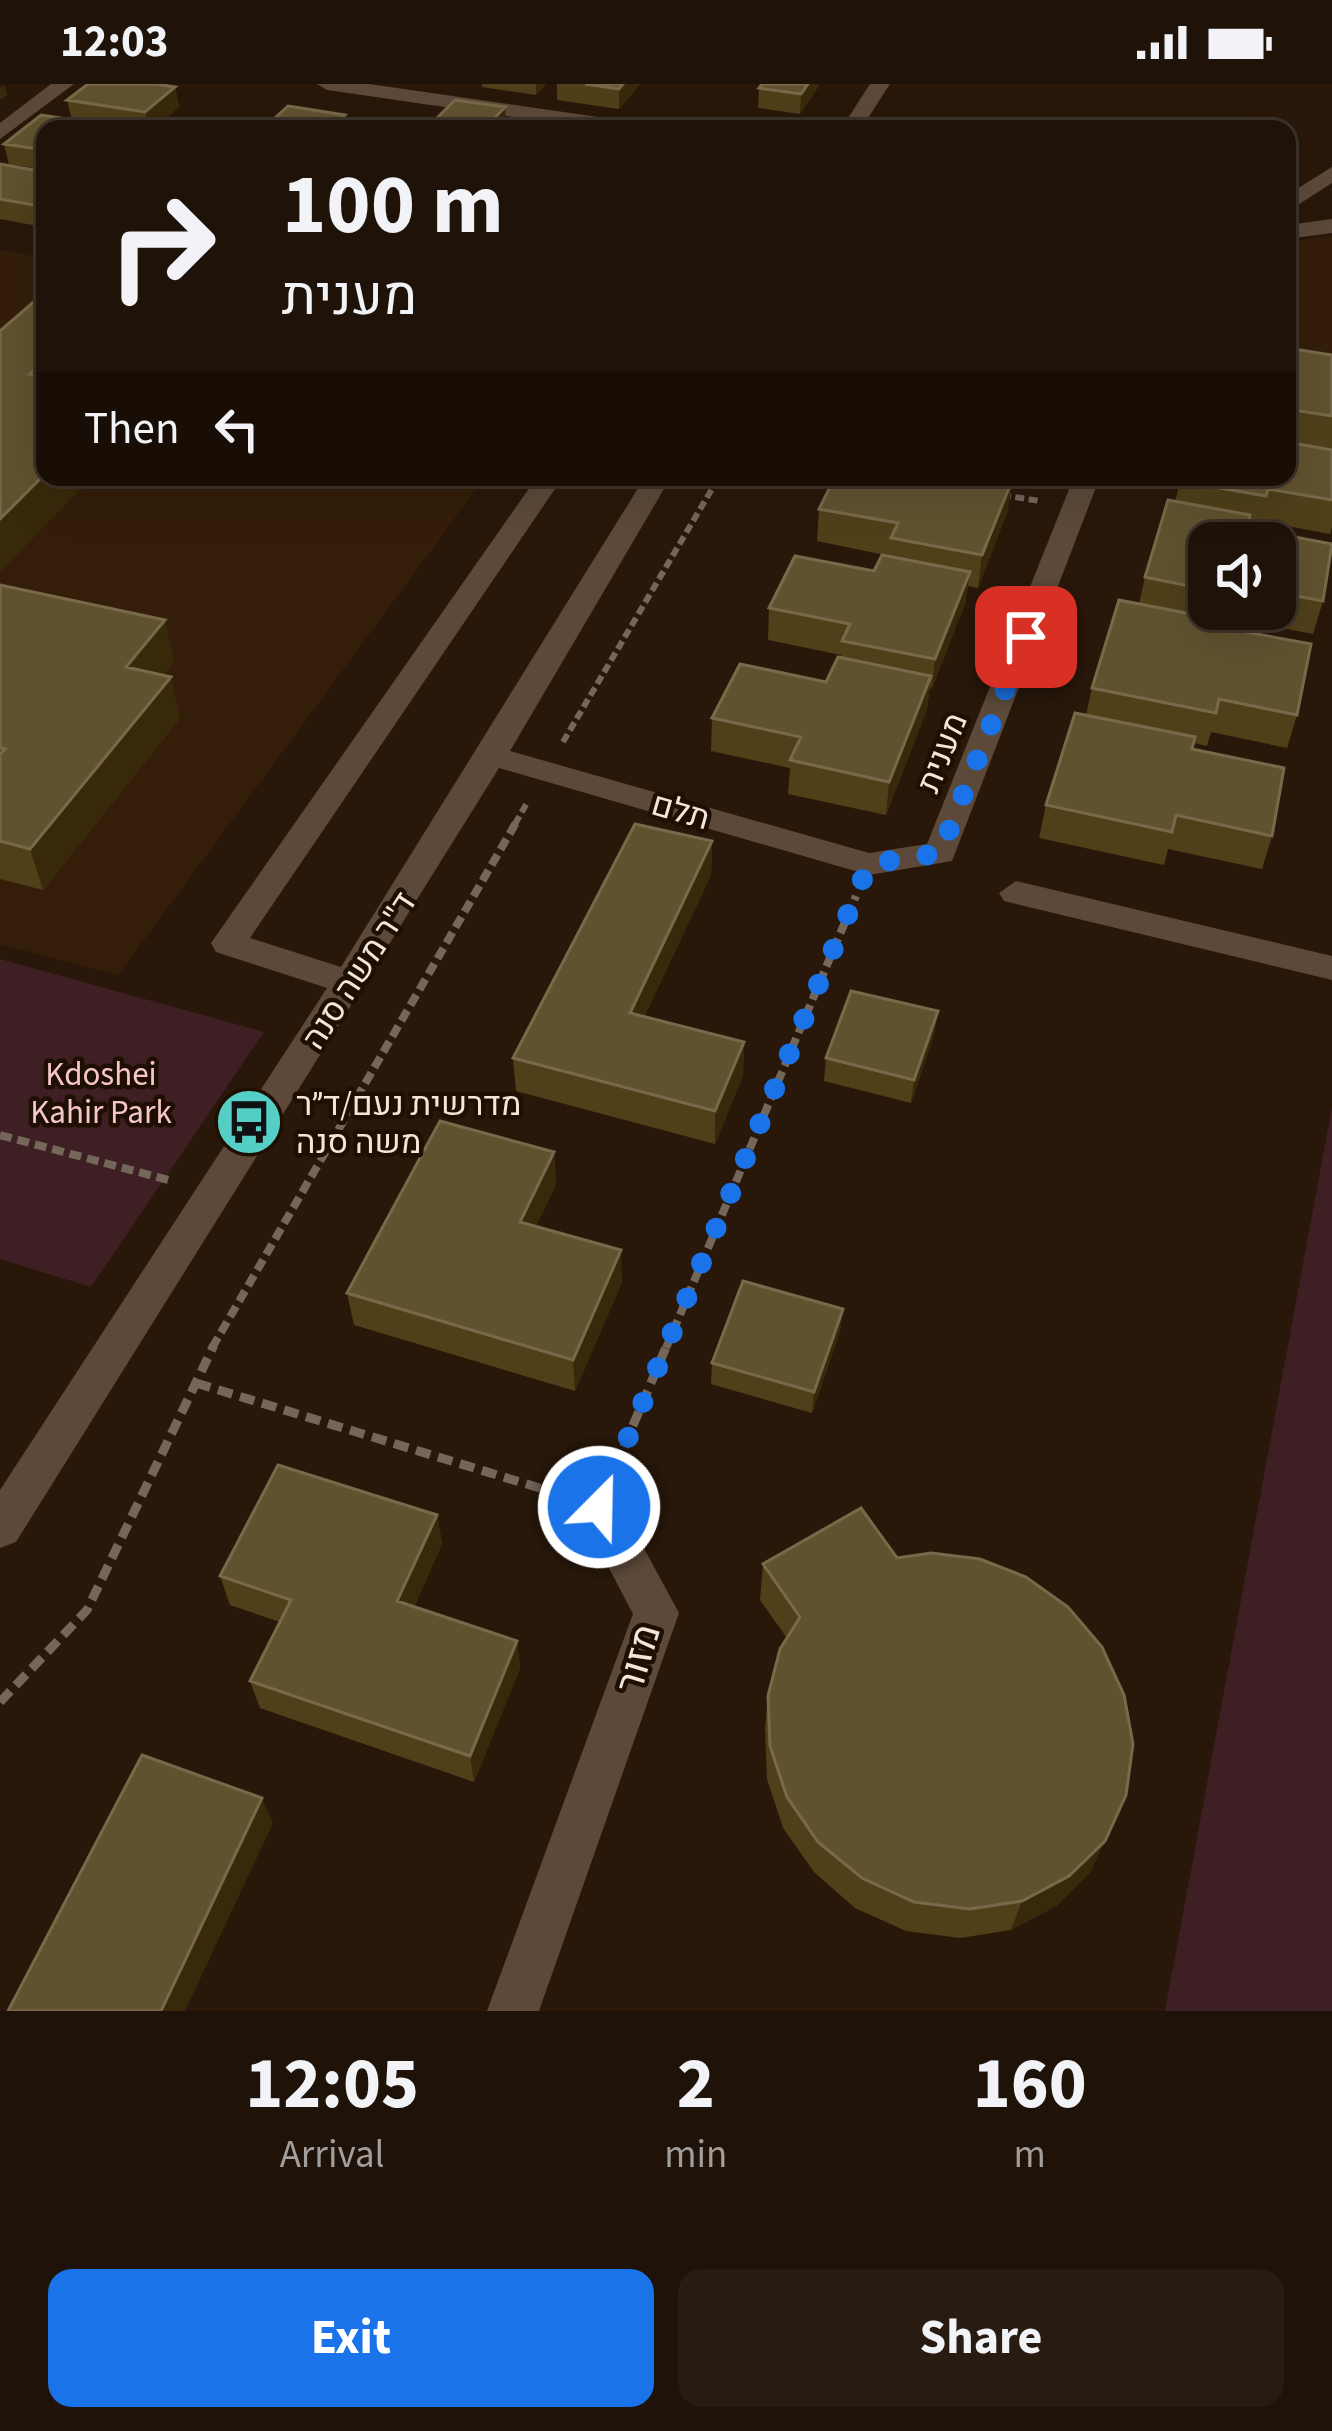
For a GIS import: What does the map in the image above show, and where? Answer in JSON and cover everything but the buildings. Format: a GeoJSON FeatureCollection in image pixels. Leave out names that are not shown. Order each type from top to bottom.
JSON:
{"type":"FeatureCollection","features":[{"type":"Feature","properties":{"kind":"street"},"geometry":{"type":"LineString","coordinates":[[0,133],[64,84]]}},
{"type":"Feature","properties":{"kind":"street"},"geometry":{"type":"LineString","coordinates":[[327,84],[427,106],[557,120]]}},
{"type":"Feature","properties":{"kind":"street"},"geometry":{"type":"LineString","coordinates":[[856,120],[880,84]]}},
{"type":"Feature","properties":{"kind":"street"},"geometry":{"type":"LineString","coordinates":[[1296,199],[1332,173]]}},
{"type":"Feature","properties":{"kind":"street"},"geometry":{"type":"LineString","coordinates":[[1296,205],[1332,202]]}},
{"type":"Feature","properties":{"kind":"street"},"geometry":{"type":"LineString","coordinates":[[1296,231],[1332,226]]}},
{"type":"Feature","properties":{"kind":"street"},"geometry":{"type":"LineString","coordinates":[[351,983],[229,943],[544,486]]}},
{"type":"Feature","properties":{"kind":"street","name":"ד\"ר משה סנה"},"geometry":{"type":"LineString","coordinates":[[0,1528],[351,983],[653,486]]}},
{"type":"Feature","properties":{"kind":"street","name":"ד\"ר משה סנה"},"geometry":{"type":"LineString","coordinates":[[632,528],[667,486]]}},
{"type":"Feature","properties":{"kind":"street","name":"מענית"},"geometry":{"type":"LineString","coordinates":[[869,864],[940,853],[1084,486]]}},
{"type":"Feature","properties":{"kind":"street","name":"תלם"},"geometry":{"type":"LineString","coordinates":[[493,756],[869,864]]}},
{"type":"Feature","properties":{"kind":"street"},"geometry":{"type":"LineString","coordinates":[[1016,893],[1332,968]]}},
{"type":"Feature","properties":{"kind":"street","name":"מזור"},"geometry":{"type":"LineString","coordinates":[[513,2011],[656,1613],[599,1507]]}},
{"type":"Feature","properties":{"kind":"path"},"geometry":{"type":"LineString","coordinates":[[0,1702],[88,1610],[225,1322],[713,486]]}},
{"type":"Feature","properties":{"kind":"path"},"geometry":{"type":"LineString","coordinates":[[987,492],[1077,508]]}},
{"type":"Feature","properties":{"kind":"path"},"geometry":{"type":"LineString","coordinates":[[196,1383],[599,1507],[869,864]]}},
{"type":"Feature","properties":{"kind":"path"},"geometry":{"type":"LineString","coordinates":[[0,1136],[214,1192]]}},
{"type":"Feature","properties":{"kind":"shaded area"},"geometry":{"type":"Polygon","coordinates":[[[1332,236],[1332,358],[1296,351],[1296,241],[1332,236]]]}},
{"type":"Feature","properties":{"kind":"shaded area"},"geometry":{"type":"Polygon","coordinates":[[[0,250],[36,256],[36,486],[478,486],[118,975],[0,944],[0,250]]]}},
{"type":"Feature","properties":{"kind":"green space","name":"Kdoshei Kahir Park"},"geometry":{"type":"Polygon","coordinates":[[[0,959],[264,1032],[91,1287],[0,1259],[0,959]]]}},
{"type":"Feature","properties":{"kind":"green space"},"geometry":{"type":"Polygon","coordinates":[[[1332,1107],[1332,2011],[1165,2011],[1332,1107]]]}},
{"type":"Feature","properties":{"kind":"place","name":"מדרשית נעם/ד״ר משה סנה"},"geometry":{"type":"Point","coordinates":[249,1122]}},
{"type":"Feature","properties":{"kind":"route"},"geometry":{"type":"LineString","coordinates":[[599,1507],[869,864],[940,853],[1026,637]]}}]}
